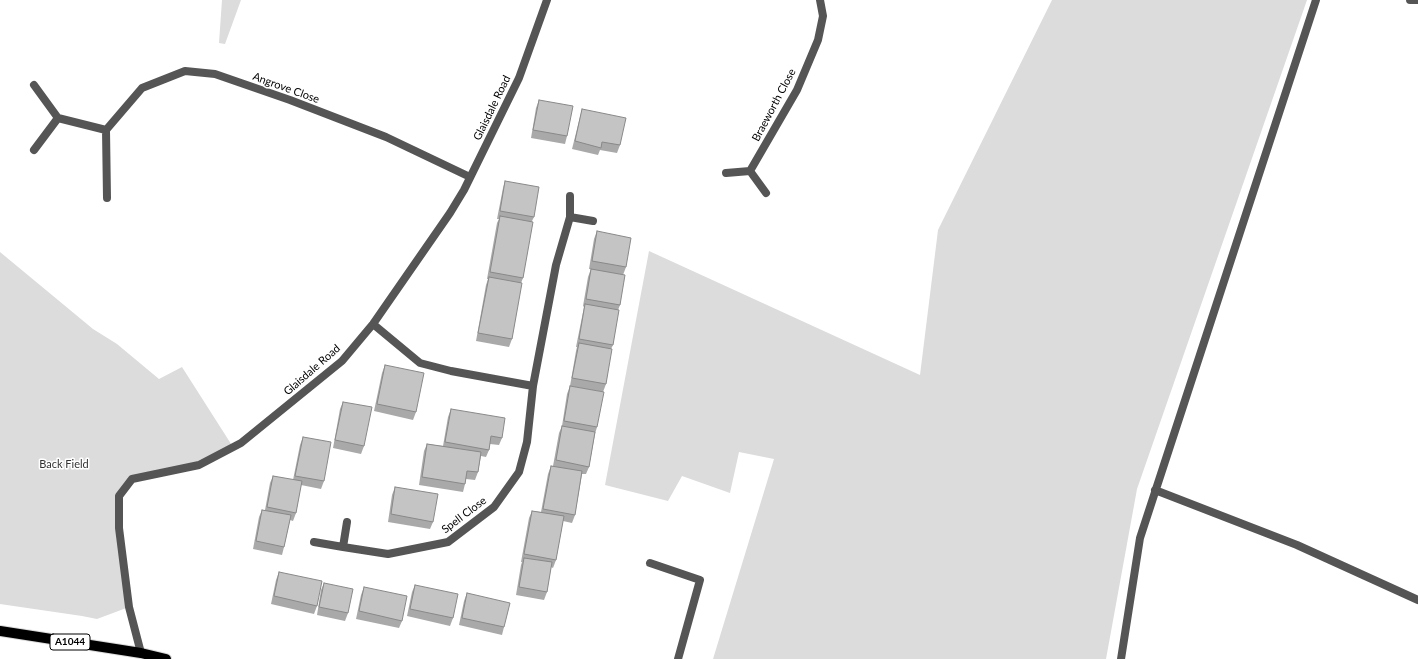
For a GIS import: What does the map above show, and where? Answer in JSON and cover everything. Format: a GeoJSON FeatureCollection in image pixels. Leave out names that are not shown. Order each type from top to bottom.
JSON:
{"type":"FeatureCollection","features":[{"type":"Feature","properties":{"kind":"main road","name":"A1044"},"geometry":{"type":"LineString","coordinates":[[0,631],[141,653],[166,659]]}},
{"type":"Feature","properties":{"kind":"street","name":"Glaisdale Road"},"geometry":{"type":"LineString","coordinates":[[141,653],[129,608],[119,528],[119,496],[132,479],[199,465],[241,443],[342,361],[374,324],[450,213],[470,177],[519,78],[547,0]]}},
{"type":"Feature","properties":{"kind":"street","name":"Braeworth Close"},"geometry":{"type":"LineString","coordinates":[[750,171],[797,90],[818,40],[823,16],[820,0]]}},
{"type":"Feature","properties":{"kind":"street"},"geometry":{"type":"LineString","coordinates":[[1121,659],[1140,538],[1316,0]]}},
{"type":"Feature","properties":{"kind":"street"},"geometry":{"type":"LineString","coordinates":[[1410,0],[1418,0]]}},
{"type":"Feature","properties":{"kind":"street","name":"Angrove Close"},"geometry":{"type":"LineString","coordinates":[[106,130],[142,88],[185,71],[215,74],[290,100],[386,137],[470,177]]}},
{"type":"Feature","properties":{"kind":"street"},"geometry":{"type":"LineString","coordinates":[[34,85],[58,118],[106,130],[107,198]]}},
{"type":"Feature","properties":{"kind":"street"},"geometry":{"type":"LineString","coordinates":[[34,150],[58,118]]}},
{"type":"Feature","properties":{"kind":"street"},"geometry":{"type":"LineString","coordinates":[[726,173],[750,171],[766,193]]}},
{"type":"Feature","properties":{"kind":"street","name":"Spell Close"},"geometry":{"type":"LineString","coordinates":[[314,542],[388,554],[448,542],[494,507],[519,472],[527,442],[533,386],[556,265],[570,217],[570,196]]}},
{"type":"Feature","properties":{"kind":"street"},"geometry":{"type":"LineString","coordinates":[[570,217],[593,221]]}},
{"type":"Feature","properties":{"kind":"street"},"geometry":{"type":"LineString","coordinates":[[374,324],[420,363],[451,371],[533,386]]}},
{"type":"Feature","properties":{"kind":"street"},"geometry":{"type":"LineString","coordinates":[[1155,490],[1297,545],[1418,600]]}},
{"type":"Feature","properties":{"kind":"street"},"geometry":{"type":"LineString","coordinates":[[343,547],[348,522]]}},
{"type":"Feature","properties":{"kind":"street"},"geometry":{"type":"LineString","coordinates":[[650,563],[700,580],[678,659]]}},
{"type":"Feature","properties":{"kind":"green space"},"geometry":{"type":"Polygon","coordinates":[[[222,0],[241,0],[225,44],[219,43],[222,0]]]}},
{"type":"Feature","properties":{"kind":"green space"},"geometry":{"type":"Polygon","coordinates":[[[1052,0],[1307,0],[1137,489],[1106,659],[713,659],[774,459],[739,452],[730,493],[682,476],[668,501],[605,485],[649,251],[920,375],[938,230],[1052,0]]]}},
{"type":"Feature","properties":{"kind":"green space","name":"Back Field"},"geometry":{"type":"Polygon","coordinates":[[[0,252],[93,329],[117,344],[159,379],[182,367],[233,447],[199,465],[132,479],[119,496],[129,607],[97,619],[0,604],[0,252]]]}},
{"type":"Feature","properties":{"kind":"building"},"geometry":{"type":"Polygon","coordinates":[[[539,100],[573,106],[567,136],[533,130],[539,100]]]}},
{"type":"Feature","properties":{"kind":"building"},"geometry":{"type":"Polygon","coordinates":[[[582,109],[626,118],[620,145],[602,142],[601,148],[575,141],[582,109]]]}},
{"type":"Feature","properties":{"kind":"building"},"geometry":{"type":"Polygon","coordinates":[[[505,181],[539,187],[534,217],[500,211],[505,181]]]}},
{"type":"Feature","properties":{"kind":"building"},"geometry":{"type":"Polygon","coordinates":[[[500,216],[533,222],[523,278],[490,272],[500,216]]]}},
{"type":"Feature","properties":{"kind":"building"},"geometry":{"type":"Polygon","coordinates":[[[597,231],[631,238],[626,267],[592,261],[597,231]]]}},
{"type":"Feature","properties":{"kind":"building"},"geometry":{"type":"Polygon","coordinates":[[[591,269],[625,275],[620,305],[586,299],[591,269]]]}},
{"type":"Feature","properties":{"kind":"building"},"geometry":{"type":"Polygon","coordinates":[[[489,277],[522,283],[512,339],[478,333],[489,277]]]}},
{"type":"Feature","properties":{"kind":"building"},"geometry":{"type":"Polygon","coordinates":[[[585,304],[619,310],[613,345],[579,339],[585,304]]]}},
{"type":"Feature","properties":{"kind":"building"},"geometry":{"type":"Polygon","coordinates":[[[579,343],[612,349],[606,384],[572,378],[579,343]]]}},
{"type":"Feature","properties":{"kind":"building"},"geometry":{"type":"Polygon","coordinates":[[[385,365],[424,373],[416,412],[377,404],[385,365]]]}},
{"type":"Feature","properties":{"kind":"building"},"geometry":{"type":"Polygon","coordinates":[[[570,386],[604,392],[597,427],[564,421],[570,386]]]}},
{"type":"Feature","properties":{"kind":"building"},"geometry":{"type":"Polygon","coordinates":[[[343,402],[372,407],[364,446],[335,440],[343,402]]]}},
{"type":"Feature","properties":{"kind":"building"},"geometry":{"type":"Polygon","coordinates":[[[451,409],[505,418],[502,438],[491,436],[489,450],[445,442],[451,409]]]}},
{"type":"Feature","properties":{"kind":"building"},"geometry":{"type":"Polygon","coordinates":[[[562,426],[595,432],[589,467],[556,460],[562,426]]]}},
{"type":"Feature","properties":{"kind":"building"},"geometry":{"type":"Polygon","coordinates":[[[303,437],[331,442],[324,481],[295,476],[303,437]]]}},
{"type":"Feature","properties":{"kind":"building"},"geometry":{"type":"Polygon","coordinates":[[[427,444],[481,452],[478,472],[467,471],[465,484],[422,477],[427,444]]]}},
{"type":"Feature","properties":{"kind":"building"},"geometry":{"type":"Polygon","coordinates":[[[551,466],[582,471],[575,515],[543,509],[551,466]]]}},
{"type":"Feature","properties":{"kind":"building"},"geometry":{"type":"Polygon","coordinates":[[[273,476],[302,481],[296,513],[267,507],[273,476]]]}},
{"type":"Feature","properties":{"kind":"building"},"geometry":{"type":"Polygon","coordinates":[[[395,487],[438,494],[433,522],[391,514],[395,487]]]}},
{"type":"Feature","properties":{"kind":"building"},"geometry":{"type":"Polygon","coordinates":[[[262,510],[291,515],[284,547],[256,541],[262,510]]]}},
{"type":"Feature","properties":{"kind":"building"},"geometry":{"type":"Polygon","coordinates":[[[532,511],[564,516],[556,560],[524,554],[532,511]]]}},
{"type":"Feature","properties":{"kind":"building"},"geometry":{"type":"Polygon","coordinates":[[[524,558],[552,562],[547,592],[519,587],[524,558]]]}},
{"type":"Feature","properties":{"kind":"building"},"geometry":{"type":"Polygon","coordinates":[[[279,572],[322,581],[317,606],[274,596],[279,572]]]}},
{"type":"Feature","properties":{"kind":"building"},"geometry":{"type":"Polygon","coordinates":[[[324,583],[353,589],[348,613],[319,607],[324,583]]]}},
{"type":"Feature","properties":{"kind":"building"},"geometry":{"type":"Polygon","coordinates":[[[415,585],[458,594],[453,618],[410,609],[415,585]]]}},
{"type":"Feature","properties":{"kind":"building"},"geometry":{"type":"Polygon","coordinates":[[[364,587],[407,596],[402,621],[359,611],[364,587]]]}},
{"type":"Feature","properties":{"kind":"building"},"geometry":{"type":"Polygon","coordinates":[[[467,593],[510,603],[504,627],[462,618],[467,593]]]}}]}
